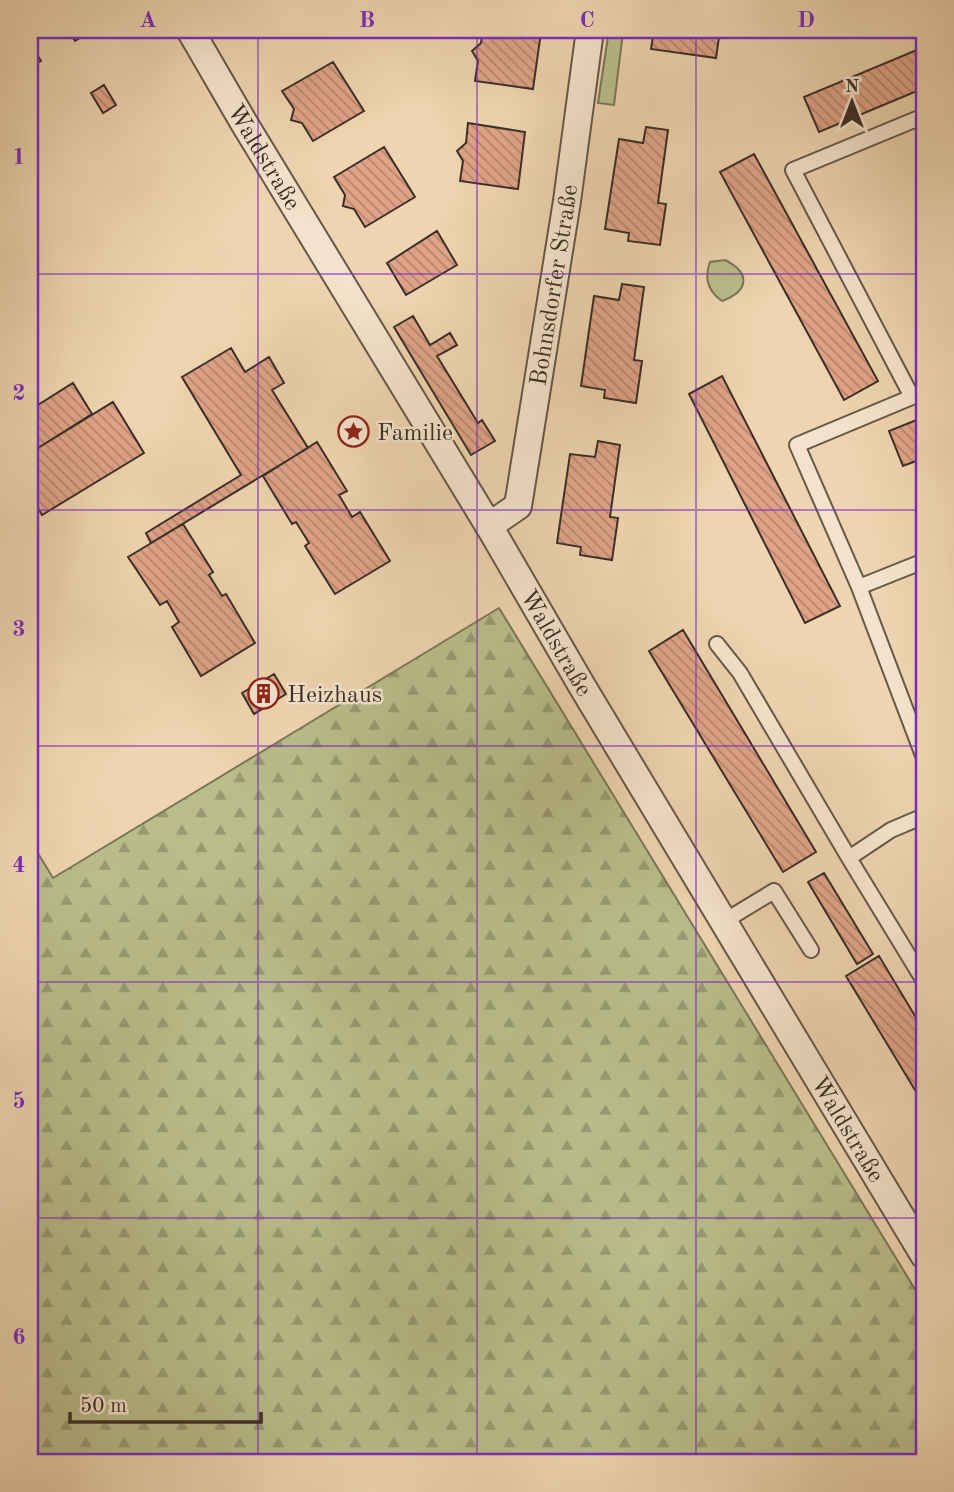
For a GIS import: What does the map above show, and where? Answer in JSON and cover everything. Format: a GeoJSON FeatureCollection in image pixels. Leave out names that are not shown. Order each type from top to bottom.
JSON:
{"type":"FeatureCollection","features":[{"type":"Feature","properties":{"kind":"street","name":"Waldstraße"},"geometry":{"type":"LineString","coordinates":[[190,30],[924,1255]]}},
{"type":"Feature","properties":{"kind":"street","name":"Bohnsdorfer Straße"},"geometry":{"type":"LineString","coordinates":[[489,526],[518,506],[568,201],[590,30]]}},
{"type":"Feature","properties":{"kind":"lane"},"geometry":{"type":"LineString","coordinates":[[924,116],[793,170],[918,395],[797,445],[859,587],[924,758]]}},
{"type":"Feature","properties":{"kind":"lane"},"geometry":{"type":"LineString","coordinates":[[859,587],[924,561]]}},
{"type":"Feature","properties":{"kind":"lane"},"geometry":{"type":"LineString","coordinates":[[717,644],[740,673],[924,981]]}},
{"type":"Feature","properties":{"kind":"lane"},"geometry":{"type":"LineString","coordinates":[[849,858],[891,830],[924,816]]}},
{"type":"Feature","properties":{"kind":"lane"},"geometry":{"type":"LineString","coordinates":[[723,922],[774,891],[811,950]]}},
{"type":"Feature","properties":{"kind":"green space"},"geometry":{"type":"Polygon","coordinates":[[[609,30],[648,30],[647,35],[623,32],[614,105],[598,103],[609,30]]]}},
{"type":"Feature","properties":{"kind":"green space"},"geometry":{"type":"Polygon","coordinates":[[[725,260],[739,270],[743,282],[738,292],[722,301],[710,288],[707,273],[710,262],[725,260]]]}},
{"type":"Feature","properties":{"kind":"green space"},"geometry":{"type":"Polygon","coordinates":[[[499,608],[924,1304],[924,1462],[30,1462],[30,840],[53,878],[499,608]]]}},
{"type":"Feature","properties":{"kind":"building"},"geometry":{"type":"Polygon","coordinates":[[[68,30],[93,30],[75,41],[68,30]]]}},
{"type":"Feature","properties":{"kind":"building"},"geometry":{"type":"Polygon","coordinates":[[[483,30],[541,32],[533,89],[475,81],[478,61],[472,51],[481,43],[483,30]]]}},
{"type":"Feature","properties":{"kind":"building"},"geometry":{"type":"Polygon","coordinates":[[[654,30],[720,30],[716,58],[651,49],[654,30]]]}},
{"type":"Feature","properties":{"kind":"building"},"geometry":{"type":"Polygon","coordinates":[[[30,43],[41,61],[30,67],[30,43]]]}},
{"type":"Feature","properties":{"kind":"building"},"geometry":{"type":"Polygon","coordinates":[[[924,47],[924,88],[819,132],[804,97],[924,47]]]}},
{"type":"Feature","properties":{"kind":"building"},"geometry":{"type":"Polygon","coordinates":[[[333,62],[364,111],[313,141],[302,123],[291,120],[294,109],[282,91],[333,62]]]}},
{"type":"Feature","properties":{"kind":"building"},"geometry":{"type":"Polygon","coordinates":[[[104,85],[116,105],[103,113],[91,93],[104,85]]]}},
{"type":"Feature","properties":{"kind":"building"},"geometry":{"type":"Polygon","coordinates":[[[468,123],[525,132],[518,189],[460,181],[463,161],[457,151],[466,143],[468,123]]]}},
{"type":"Feature","properties":{"kind":"building"},"geometry":{"type":"Polygon","coordinates":[[[646,127],[668,130],[658,203],[666,204],[660,245],[628,241],[629,233],[605,229],[619,139],[643,143],[646,127]]]}},
{"type":"Feature","properties":{"kind":"building"},"geometry":{"type":"Polygon","coordinates":[[[384,147],[415,197],[365,227],[354,209],[343,206],[345,195],[334,177],[384,147]]]}},
{"type":"Feature","properties":{"kind":"building"},"geometry":{"type":"Polygon","coordinates":[[[754,154],[878,381],[844,400],[720,172],[754,154]]]}},
{"type":"Feature","properties":{"kind":"building"},"geometry":{"type":"Polygon","coordinates":[[[437,231],[457,265],[406,295],[387,263],[437,231]]]}},
{"type":"Feature","properties":{"kind":"building"},"geometry":{"type":"Polygon","coordinates":[[[622,284],[644,287],[634,360],[642,361],[636,403],[604,398],[605,390],[581,386],[594,296],[619,300],[622,284]]]}},
{"type":"Feature","properties":{"kind":"building"},"geometry":{"type":"Polygon","coordinates":[[[413,316],[430,345],[450,333],[457,345],[437,356],[478,423],[482,420],[495,441],[471,455],[394,327],[413,316]]]}},
{"type":"Feature","properties":{"kind":"building"},"geometry":{"type":"Polygon","coordinates":[[[231,348],[245,372],[269,357],[284,383],[272,390],[308,448],[151,543],[146,533],[241,475],[182,377],[231,348]]]}},
{"type":"Feature","properties":{"kind":"building"},"geometry":{"type":"Polygon","coordinates":[[[722,376],[840,606],[805,623],[689,394],[722,376]]]}},
{"type":"Feature","properties":{"kind":"building"},"geometry":{"type":"Polygon","coordinates":[[[73,383],[92,414],[30,453],[30,410],[73,383]]]}},
{"type":"Feature","properties":{"kind":"building"},"geometry":{"type":"Polygon","coordinates":[[[113,402],[144,453],[42,515],[30,494],[30,453],[113,402]]]}},
{"type":"Feature","properties":{"kind":"building"},"geometry":{"type":"Polygon","coordinates":[[[924,417],[924,458],[903,466],[889,431],[924,417]]]}},
{"type":"Feature","properties":{"kind":"building"},"geometry":{"type":"Polygon","coordinates":[[[598,441],[620,445],[610,517],[618,518],[612,560],[580,555],[581,547],[557,543],[570,454],[595,457],[598,441]]]}},
{"type":"Feature","properties":{"kind":"building"},"geometry":{"type":"Polygon","coordinates":[[[317,442],[347,491],[339,495],[352,517],[360,512],[390,561],[335,594],[305,546],[309,543],[296,522],[292,524],[263,476],[317,442]]]}},
{"type":"Feature","properties":{"kind":"building"},"geometry":{"type":"Polygon","coordinates":[[[183,524],[213,572],[209,575],[222,596],[226,594],[255,643],[201,676],[172,627],[179,622],[167,601],[160,605],[128,557],[183,524]]]}},
{"type":"Feature","properties":{"kind":"building"},"geometry":{"type":"Polygon","coordinates":[[[683,630],[816,852],[783,872],[649,651],[683,630]]]}},
{"type":"Feature","properties":{"kind":"building","name":"Heizhaus"},"geometry":{"type":"Polygon","coordinates":[[[274,674],[286,694],[254,714],[242,693],[274,674]]]}},
{"type":"Feature","properties":{"kind":"building"},"geometry":{"type":"Polygon","coordinates":[[[824,873],[873,954],[857,964],[808,882],[824,873]]]}},
{"type":"Feature","properties":{"kind":"building"},"geometry":{"type":"Polygon","coordinates":[[[879,956],[924,1031],[924,1105],[846,976],[879,956]]]}},
{"type":"Feature","properties":{"kind":"place","name":"Familie"},"geometry":{"type":"Point","coordinates":[354,432]}},
{"type":"Feature","properties":{"kind":"place","name":"Heizhaus"},"geometry":{"type":"Point","coordinates":[264,694]}}]}
